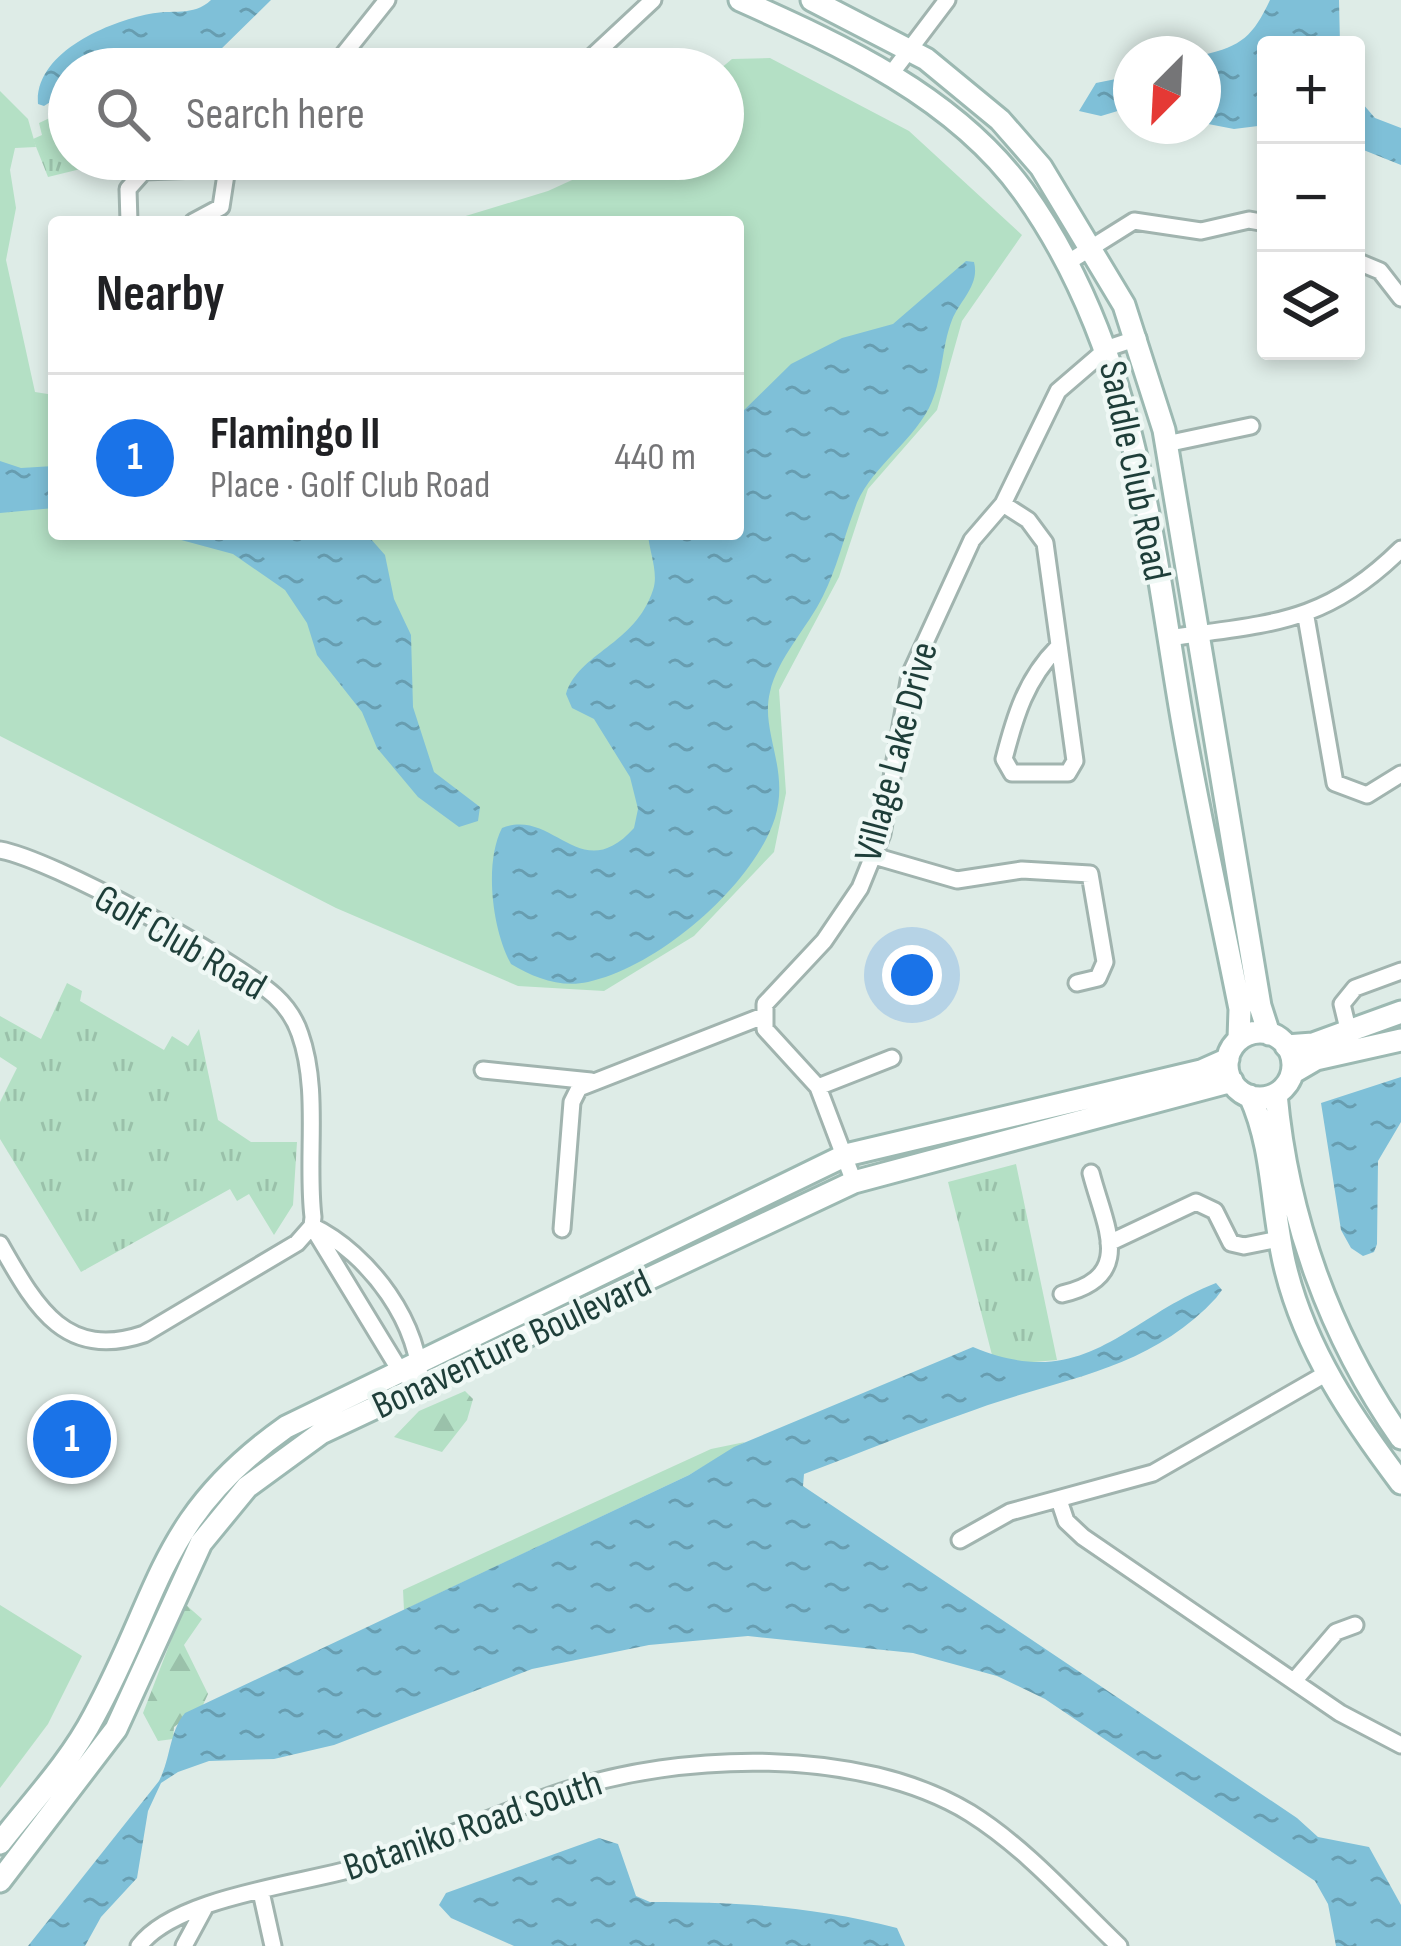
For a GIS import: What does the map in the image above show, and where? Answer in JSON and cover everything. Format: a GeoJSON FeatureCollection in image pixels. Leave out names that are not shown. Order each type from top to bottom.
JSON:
{"type":"FeatureCollection","features":[{"type":"Feature","properties":{"kind":"main road","name":"Saddle Club Road"},"geometry":{"type":"LineString","coordinates":[[740,0],[891,74],[950,118],[1021,188],[1066,263],[1108,348],[1136,442],[1168,638],[1240,1009],[1233,1060]]}},
{"type":"Feature","properties":{"kind":"main road","name":"Saddle Club Road"},"geometry":{"type":"LineString","coordinates":[[812,0],[909,49],[1000,120],[1041,167],[1092,245],[1138,338],[1166,444],[1260,1006],[1292,1073]]}},
{"type":"Feature","properties":{"kind":"main road"},"geometry":{"type":"LineString","coordinates":[[1401,1012],[1349,1033],[1277,1040],[1233,1060],[1262,1122],[1287,1274],[1327,1372],[1401,1484]]}},
{"type":"Feature","properties":{"kind":"main road"},"geometry":{"type":"LineString","coordinates":[[1401,1040],[1316,1059],[1292,1073],[1276,1094],[1298,1220],[1350,1354],[1401,1438]]}},
{"type":"Feature","properties":{"kind":"main road","name":"Bonaventure Boulevard"},"geometry":{"type":"LineString","coordinates":[[0,1843],[77,1745],[178,1534],[234,1463],[286,1427],[845,1155],[1233,1060]]}},
{"type":"Feature","properties":{"kind":"main road","name":"Bonaventure Boulevard"},"geometry":{"type":"LineString","coordinates":[[0,1881],[116,1729],[186,1571],[225,1510],[247,1487],[321,1433],[854,1182],[1233,1060]]}},
{"type":"Feature","properties":{"kind":"main road"},"geometry":{"type":"LineString","coordinates":[[1250,1096],[1276,1094]]}},
{"type":"Feature","properties":{"kind":"main road"},"geometry":{"type":"LineString","coordinates":[[1327,1372],[1350,1354]]}},
{"type":"Feature","properties":{"kind":"street"},"geometry":{"type":"LineString","coordinates":[[349,48],[387,0]]}},
{"type":"Feature","properties":{"kind":"street"},"geometry":{"type":"LineString","coordinates":[[891,74],[947,0]]}},
{"type":"Feature","properties":{"kind":"street"},"geometry":{"type":"LineString","coordinates":[[600,48],[647,2]]}},
{"type":"Feature","properties":{"kind":"street"},"geometry":{"type":"LineString","coordinates":[[129,216],[128,189],[136,180]]}},
{"type":"Feature","properties":{"kind":"street"},"geometry":{"type":"LineString","coordinates":[[204,216],[221,207],[225,180]]}},
{"type":"Feature","properties":{"kind":"street"},"geometry":{"type":"LineString","coordinates":[[1066,263],[1144,220],[1201,231],[1257,221]]}},
{"type":"Feature","properties":{"kind":"street"},"geometry":{"type":"LineString","coordinates":[[1365,265],[1380,271],[1401,298]]}},
{"type":"Feature","properties":{"kind":"street","name":"Village Lake Drive"},"geometry":{"type":"LineString","coordinates":[[763,1016],[772,992],[843,917],[874,856],[919,648],[972,540],[1003,504],[1058,391],[1108,348],[1138,338]]}},
{"type":"Feature","properties":{"kind":"street","name":"Saddle Club Road"},"geometry":{"type":"LineString","coordinates":[[1166,444],[1251,426]]}},
{"type":"Feature","properties":{"kind":"street"},"geometry":{"type":"LineString","coordinates":[[1003,504],[1028,520],[1046,543],[1075,769],[1012,773],[1004,759],[1016,713],[1030,681],[1058,646]]}},
{"type":"Feature","properties":{"kind":"street"},"geometry":{"type":"LineString","coordinates":[[1168,638],[1306,617],[1349,594],[1401,549]]}},
{"type":"Feature","properties":{"kind":"street"},"geometry":{"type":"LineString","coordinates":[[1306,617],[1335,783],[1348,792],[1367,795],[1401,774]]}},
{"type":"Feature","properties":{"kind":"street","name":"Golf Club Road"},"geometry":{"type":"LineString","coordinates":[[0,850],[32,860],[155,922],[247,975],[292,1014],[307,1063],[312,1226]]}},
{"type":"Feature","properties":{"kind":"street"},"geometry":{"type":"LineString","coordinates":[[874,856],[956,880],[1022,870],[1090,874],[1105,962],[1098,978],[1077,983]]}},
{"type":"Feature","properties":{"kind":"street"},"geometry":{"type":"LineString","coordinates":[[1349,1033],[1342,1004],[1348,993],[1401,971]]}},
{"type":"Feature","properties":{"kind":"street"},"geometry":{"type":"LineString","coordinates":[[562,1229],[572,1102],[579,1088],[763,1016],[771,1037],[818,1088],[854,1182]]}},
{"type":"Feature","properties":{"kind":"street"},"geometry":{"type":"LineString","coordinates":[[818,1088],[892,1058]]}},
{"type":"Feature","properties":{"kind":"street"},"geometry":{"type":"LineString","coordinates":[[483,1070],[591,1081]]}},
{"type":"Feature","properties":{"kind":"street"},"geometry":{"type":"LineString","coordinates":[[1062,1294],[1098,1282],[1108,1266],[1109,1243],[1091,1173]]}},
{"type":"Feature","properties":{"kind":"street"},"geometry":{"type":"LineString","coordinates":[[1109,1243],[1196,1202],[1212,1207],[1231,1243],[1247,1246],[1279,1239]]}},
{"type":"Feature","properties":{"kind":"street"},"geometry":{"type":"LineString","coordinates":[[0,1244],[29,1294],[68,1334],[118,1343],[144,1334],[297,1243],[312,1226]]}},
{"type":"Feature","properties":{"kind":"street"},"geometry":{"type":"LineString","coordinates":[[312,1226],[338,1239],[365,1266],[404,1321],[422,1359],[421,1389]]}},
{"type":"Feature","properties":{"kind":"street"},"geometry":{"type":"LineString","coordinates":[[312,1226],[399,1370],[421,1389]]}},
{"type":"Feature","properties":{"kind":"street"},"geometry":{"type":"LineString","coordinates":[[348,1279],[365,1266]]}},
{"type":"Feature","properties":{"kind":"street"},"geometry":{"type":"LineString","coordinates":[[960,1540],[1010,1512],[1060,1503],[1194,1454],[1275,1398],[1327,1372]]}},
{"type":"Feature","properties":{"kind":"street"},"geometry":{"type":"LineString","coordinates":[[1060,1503],[1066,1521],[1083,1537],[1340,1713],[1401,1745]]}},
{"type":"Feature","properties":{"kind":"street"},"geometry":{"type":"LineString","coordinates":[[1294,1681],[1336,1632],[1355,1625]]}},
{"type":"Feature","properties":{"kind":"street","name":"Botaniko Road South"},"geometry":{"type":"LineString","coordinates":[[139,1946],[167,1921],[364,1865],[564,1791],[680,1767],[790,1764],[877,1778],[967,1812],[1009,1841],[1119,1946]]}},
{"type":"Feature","properties":{"kind":"street"},"geometry":{"type":"LineString","coordinates":[[261,1892],[273,1946]]}},
{"type":"Feature","properties":{"kind":"street"},"geometry":{"type":"LineString","coordinates":[[184,1946],[204,1909]]}},
{"type":"Feature","properties":{"kind":"green space"},"geometry":{"type":"Polygon","coordinates":[[[770,58],[909,131],[1022,235],[962,321],[937,410],[868,489],[839,577],[779,690],[786,793],[774,852],[694,936],[604,991],[518,986],[336,908],[0,736],[0,91],[28,119],[36,147],[15,148],[10,170],[16,208],[6,260],[35,392],[48,394],[48,540],[744,540],[744,216],[466,216],[572,180],[744,180],[744,59],[770,58]]]}},
{"type":"Feature","properties":{"kind":"green space"},"geometry":{"type":"Polygon","coordinates":[[[48,119],[48,177],[33,139],[42,135],[39,123],[48,119]]]}},
{"type":"Feature","properties":{"kind":"green space"},"geometry":{"type":"Polygon","coordinates":[[[67,983],[82,991],[80,1001],[164,1050],[172,1036],[188,1046],[199,1029],[218,1120],[251,1142],[297,1142],[293,1205],[274,1235],[249,1194],[237,1201],[230,1189],[81,1272],[0,1139],[0,1102],[17,1068],[0,1057],[0,1016],[41,1039],[67,983]]]}},
{"type":"Feature","properties":{"kind":"green space"},"geometry":{"type":"Polygon","coordinates":[[[1016,1164],[1057,1360],[1011,1364],[992,1355],[948,1182],[1016,1164]]]}},
{"type":"Feature","properties":{"kind":"green space"},"geometry":{"type":"Polygon","coordinates":[[[465,1391],[473,1399],[467,1420],[442,1452],[394,1437],[419,1411],[465,1391]]]}},
{"type":"Feature","properties":{"kind":"green space"},"geometry":{"type":"Polygon","coordinates":[[[745,1442],[689,1475],[404,1610],[403,1590],[711,1449],[745,1442]]]}},
{"type":"Feature","properties":{"kind":"green space"},"geometry":{"type":"Polygon","coordinates":[[[185,1604],[202,1619],[184,1645],[208,1694],[203,1705],[174,1727],[173,1739],[158,1741],[143,1713],[185,1604]]]}},
{"type":"Feature","properties":{"kind":"green space"},"geometry":{"type":"Polygon","coordinates":[[[0,1605],[82,1656],[48,1724],[0,1788],[0,1605]]]}},
{"type":"Feature","properties":{"kind":"water"},"geometry":{"type":"Polygon","coordinates":[[[211,0],[271,0],[222,48],[70,48],[132,18],[211,0]]]}},
{"type":"Feature","properties":{"kind":"water"},"geometry":{"type":"Polygon","coordinates":[[[1270,0],[1339,0],[1340,36],[1257,36],[1257,126],[1221,126],[1221,50],[1245,38],[1270,0]]]}},
{"type":"Feature","properties":{"kind":"water"},"geometry":{"type":"Polygon","coordinates":[[[48,70],[48,103],[44,106],[38,104],[48,70]]]}},
{"type":"Feature","properties":{"kind":"water"},"geometry":{"type":"Polygon","coordinates":[[[1113,80],[1113,112],[1101,116],[1079,111],[1096,83],[1113,80]]]}},
{"type":"Feature","properties":{"kind":"water"},"geometry":{"type":"Polygon","coordinates":[[[1365,106],[1375,118],[1401,128],[1401,165],[1365,151],[1365,106]]]}},
{"type":"Feature","properties":{"kind":"water"},"geometry":{"type":"Polygon","coordinates":[[[966,261],[974,262],[974,278],[952,320],[929,408],[860,496],[823,596],[774,680],[768,707],[779,800],[764,844],[725,896],[644,960],[588,982],[568,984],[511,964],[499,933],[493,896],[493,859],[502,828],[520,824],[582,849],[598,850],[615,844],[634,828],[638,809],[630,777],[594,719],[572,708],[566,694],[582,668],[645,609],[655,576],[649,540],[744,540],[744,410],[791,364],[842,338],[893,324],[966,261]]]}},
{"type":"Feature","properties":{"kind":"water"},"geometry":{"type":"Polygon","coordinates":[[[0,461],[21,468],[48,466],[48,509],[0,513],[0,461]]]}},
{"type":"Feature","properties":{"kind":"water"},"geometry":{"type":"Polygon","coordinates":[[[181,540],[372,540],[385,555],[394,599],[411,635],[413,707],[434,772],[480,807],[478,821],[459,827],[418,797],[377,748],[362,712],[317,655],[307,623],[285,590],[233,554],[181,540]]]}},
{"type":"Feature","properties":{"kind":"water"},"geometry":{"type":"Polygon","coordinates":[[[1401,1077],[1401,1122],[1378,1161],[1377,1244],[1374,1252],[1363,1256],[1351,1248],[1341,1230],[1321,1103],[1401,1077]]]}},
{"type":"Feature","properties":{"kind":"water"},"geometry":{"type":"Polygon","coordinates":[[[1216,1283],[1222,1290],[1190,1322],[1134,1357],[804,1474],[803,1486],[1297,1818],[1318,1837],[1369,1847],[1401,1905],[1401,1946],[1336,1946],[1328,1904],[1315,1881],[1045,1699],[997,1676],[913,1653],[748,1636],[649,1645],[532,1669],[334,1745],[274,1759],[209,1761],[178,1772],[161,1783],[148,1811],[137,1878],[101,1917],[85,1946],[28,1946],[159,1781],[185,1713],[689,1475],[734,1447],[973,1347],[1012,1359],[1046,1362],[1075,1357],[1216,1283]]]}},
{"type":"Feature","properties":{"kind":"water"},"geometry":{"type":"Polygon","coordinates":[[[599,1838],[618,1844],[636,1896],[650,1902],[744,1904],[835,1915],[897,1928],[905,1946],[514,1946],[451,1918],[439,1905],[446,1893],[599,1838]]]}},
{"type":"Feature","properties":{"kind":"place","name":"Flamingo II"},"geometry":{"type":"Point","coordinates":[72,1439]}}]}
